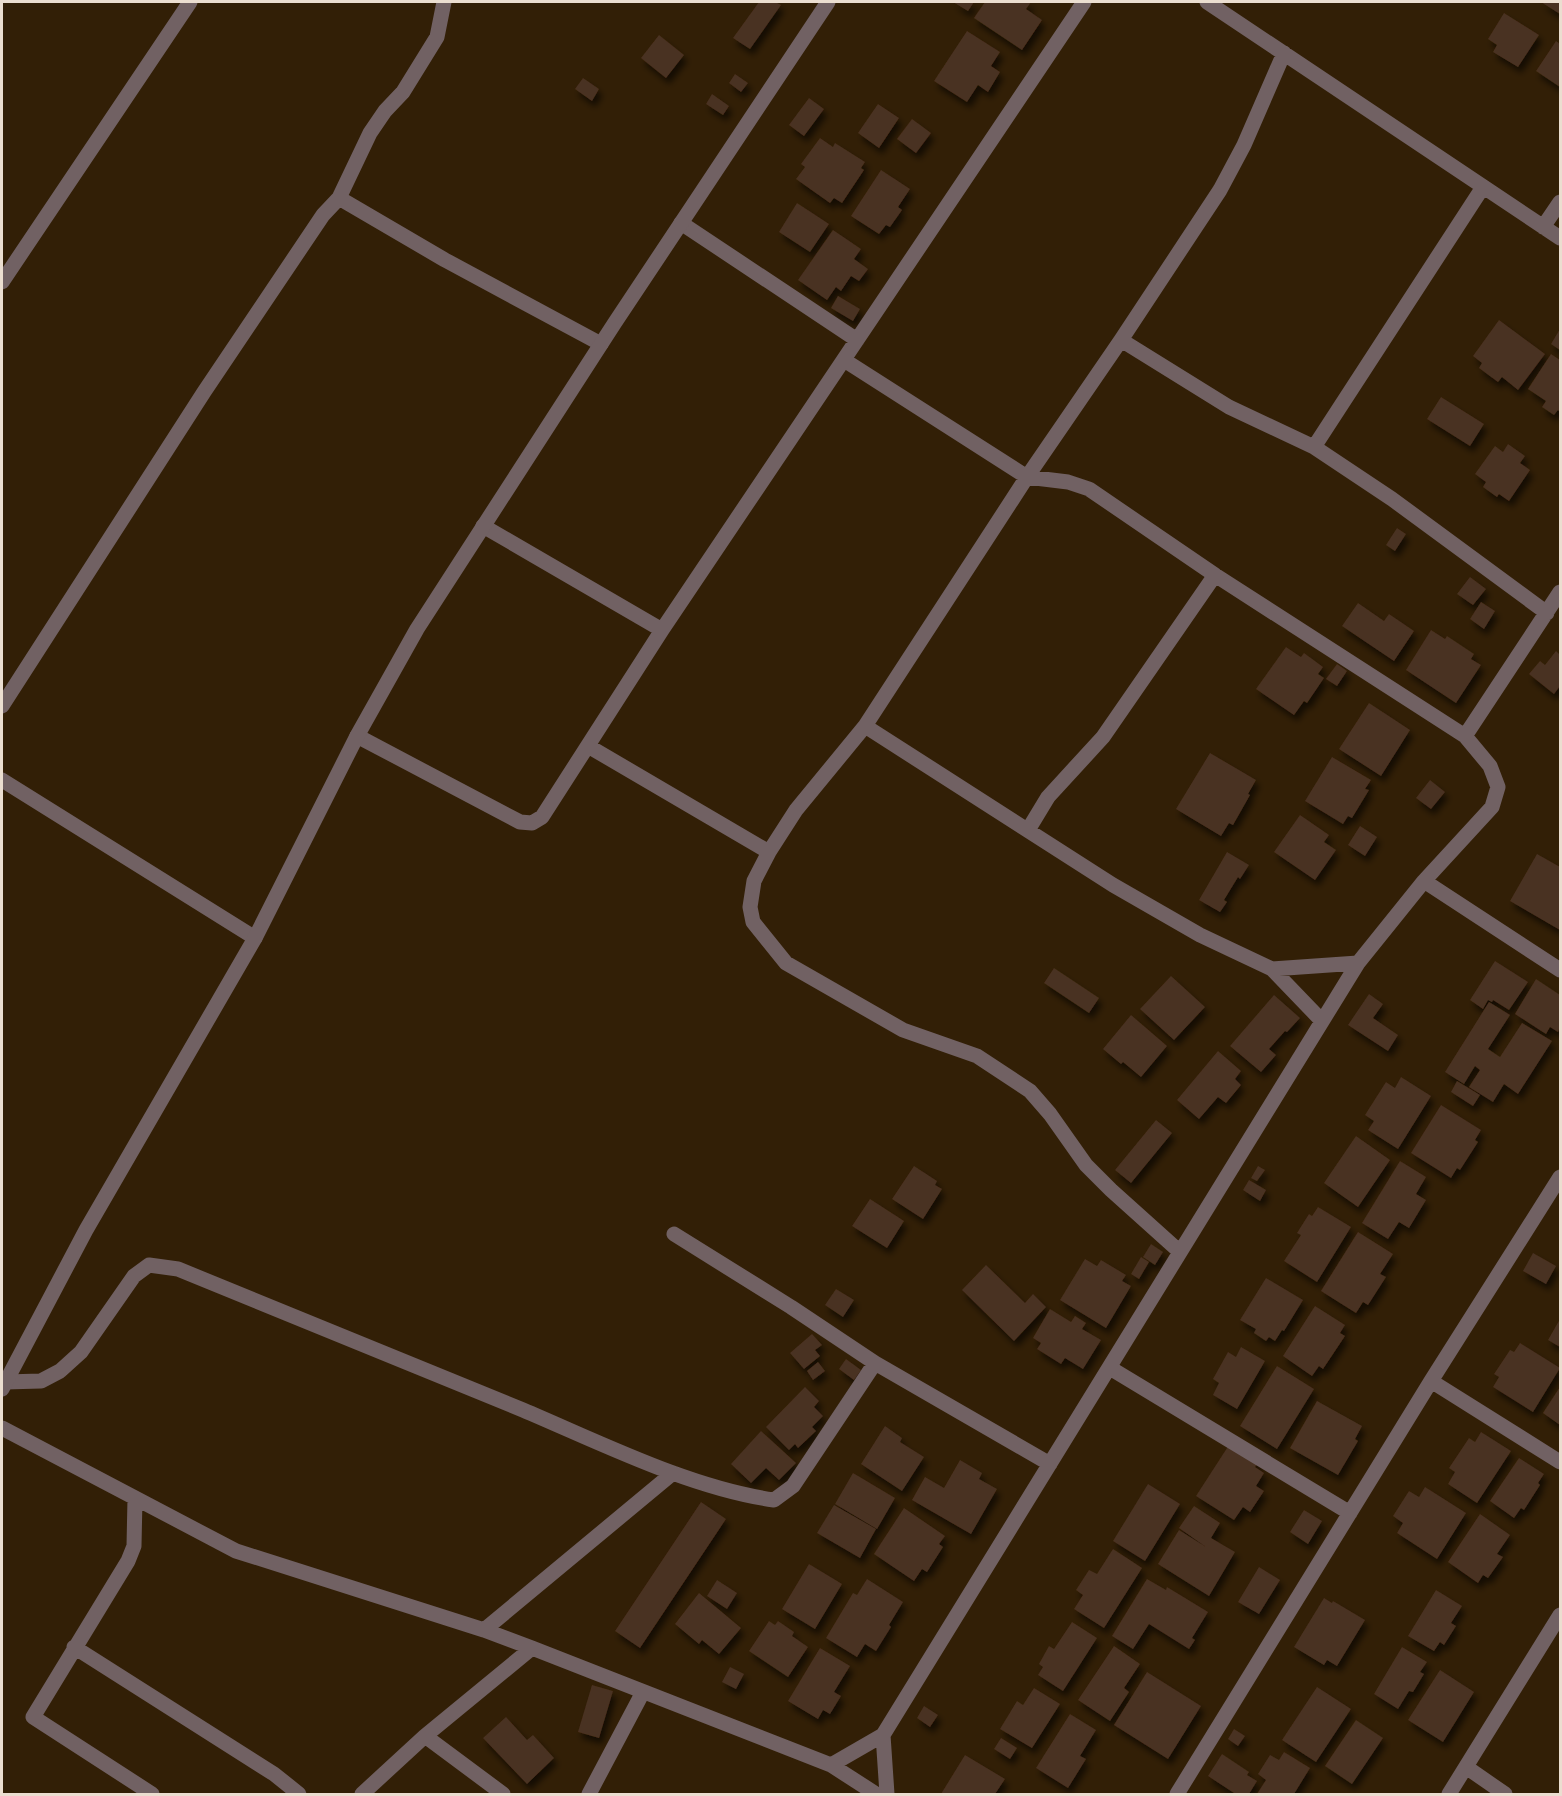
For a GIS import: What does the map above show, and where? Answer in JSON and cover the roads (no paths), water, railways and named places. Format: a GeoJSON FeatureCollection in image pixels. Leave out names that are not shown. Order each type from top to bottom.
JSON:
{"type":"FeatureCollection","features":[{"type":"Feature","properties":{"kind":"street"},"geometry":{"type":"LineString","coordinates":[[2,282],[190,2]]}},
{"type":"Feature","properties":{"kind":"street"},"geometry":{"type":"LineString","coordinates":[[2,706],[204,392],[324,215],[339,198],[370,132],[403,92],[437,37],[444,2]]}},
{"type":"Feature","properties":{"kind":"street"},"geometry":{"type":"LineString","coordinates":[[3,1384],[86,1230],[255,938],[357,736],[417,629],[601,344],[828,2]]}},
{"type":"Feature","properties":{"kind":"street"},"geometry":{"type":"LineString","coordinates":[[357,736],[519,822],[532,823],[542,817],[662,630],[1084,2]]}},
{"type":"Feature","properties":{"kind":"street"},"geometry":{"type":"LineString","coordinates":[[1207,2],[1560,238]]}},
{"type":"Feature","properties":{"kind":"street"},"geometry":{"type":"LineString","coordinates":[[1180,1251],[1086,1165],[1050,1114],[1030,1091],[977,1056],[903,1030],[786,963],[753,922],[750,908],[754,881],[769,852],[796,810],[865,726],[1027,477],[1221,190],[1244,145],[1284,53]]}},
{"type":"Feature","properties":{"kind":"street"},"geometry":{"type":"LineString","coordinates":[[1314,447],[1483,187]]}},
{"type":"Feature","properties":{"kind":"street"},"geometry":{"type":"LineString","coordinates":[[339,198],[454,265],[601,344]]}},
{"type":"Feature","properties":{"kind":"street"},"geometry":{"type":"LineString","coordinates":[[1543,227],[1560,202]]}},
{"type":"Feature","properties":{"kind":"street"},"geometry":{"type":"LineString","coordinates":[[681,223],[857,340]]}},
{"type":"Feature","properties":{"kind":"street"},"geometry":{"type":"LineString","coordinates":[[1121,340],[1229,407],[1314,447],[1392,499],[1547,613]]}},
{"type":"Feature","properties":{"kind":"street"},"geometry":{"type":"LineString","coordinates":[[831,1766],[883,1735],[1358,963],[1424,881],[1492,807],[1498,787],[1491,766],[1465,736],[1215,574],[1089,489],[1068,482],[1027,477],[844,360]]}},
{"type":"Feature","properties":{"kind":"street"},"geometry":{"type":"LineString","coordinates":[[483,526],[662,630]]}},
{"type":"Feature","properties":{"kind":"street"},"geometry":{"type":"LineString","coordinates":[[1028,830],[1048,797],[1103,737],[1215,574]]}},
{"type":"Feature","properties":{"kind":"street"},"geometry":{"type":"LineString","coordinates":[[1465,736],[1560,592]]}},
{"type":"Feature","properties":{"kind":"street"},"geometry":{"type":"LineString","coordinates":[[865,726],[1113,885],[1185,927],[1272,969],[1322,1021]]}},
{"type":"Feature","properties":{"kind":"street"},"geometry":{"type":"LineString","coordinates":[[588,746],[769,852]]}},
{"type":"Feature","properties":{"kind":"street"},"geometry":{"type":"LineString","coordinates":[[2,780],[255,938]]}},
{"type":"Feature","properties":{"kind":"street"},"geometry":{"type":"LineString","coordinates":[[1424,881],[1560,970]]}},
{"type":"Feature","properties":{"kind":"street"},"geometry":{"type":"LineString","coordinates":[[1272,969],[1358,963]]}},
{"type":"Feature","properties":{"kind":"street"},"geometry":{"type":"LineString","coordinates":[[1176,1794],[1560,1177]]}},
{"type":"Feature","properties":{"kind":"street"},"geometry":{"type":"LineString","coordinates":[[674,1234],[875,1363],[1050,1464]]}},
{"type":"Feature","properties":{"kind":"street"},"geometry":{"type":"LineString","coordinates":[[3,1384],[41,1381],[60,1371],[81,1352],[134,1276],[149,1266],[178,1269],[376,1348],[673,1473],[752,1497],[774,1500],[793,1486],[875,1363]]}},
{"type":"Feature","properties":{"kind":"street"},"geometry":{"type":"LineString","coordinates":[[1110,1368],[1350,1513]]}},
{"type":"Feature","properties":{"kind":"street"},"geometry":{"type":"LineString","coordinates":[[1431,1381],[1560,1462]]}},
{"type":"Feature","properties":{"kind":"street"},"geometry":{"type":"LineString","coordinates":[[2,1428],[236,1551],[484,1630],[532,1648],[831,1766],[876,1794]]}},
{"type":"Feature","properties":{"kind":"street"},"geometry":{"type":"LineString","coordinates":[[484,1630],[673,1473]]}},
{"type":"Feature","properties":{"kind":"street"},"geometry":{"type":"LineString","coordinates":[[135,1498],[134,1546],[128,1561],[33,1717],[152,1794]]}},
{"type":"Feature","properties":{"kind":"street"},"geometry":{"type":"LineString","coordinates":[[1449,1794],[1560,1615]]}},
{"type":"Feature","properties":{"kind":"street"},"geometry":{"type":"LineString","coordinates":[[74,1647],[274,1774],[299,1794]]}},
{"type":"Feature","properties":{"kind":"street"},"geometry":{"type":"LineString","coordinates":[[362,1794],[425,1736],[532,1648]]}},
{"type":"Feature","properties":{"kind":"street"},"geometry":{"type":"LineString","coordinates":[[589,1794],[643,1692]]}},
{"type":"Feature","properties":{"kind":"street"},"geometry":{"type":"LineString","coordinates":[[883,1735],[887,1794]]}},
{"type":"Feature","properties":{"kind":"street"},"geometry":{"type":"LineString","coordinates":[[425,1736],[503,1794]]}},
{"type":"Feature","properties":{"kind":"street"},"geometry":{"type":"LineString","coordinates":[[1466,1767],[1505,1794]]}}]}
